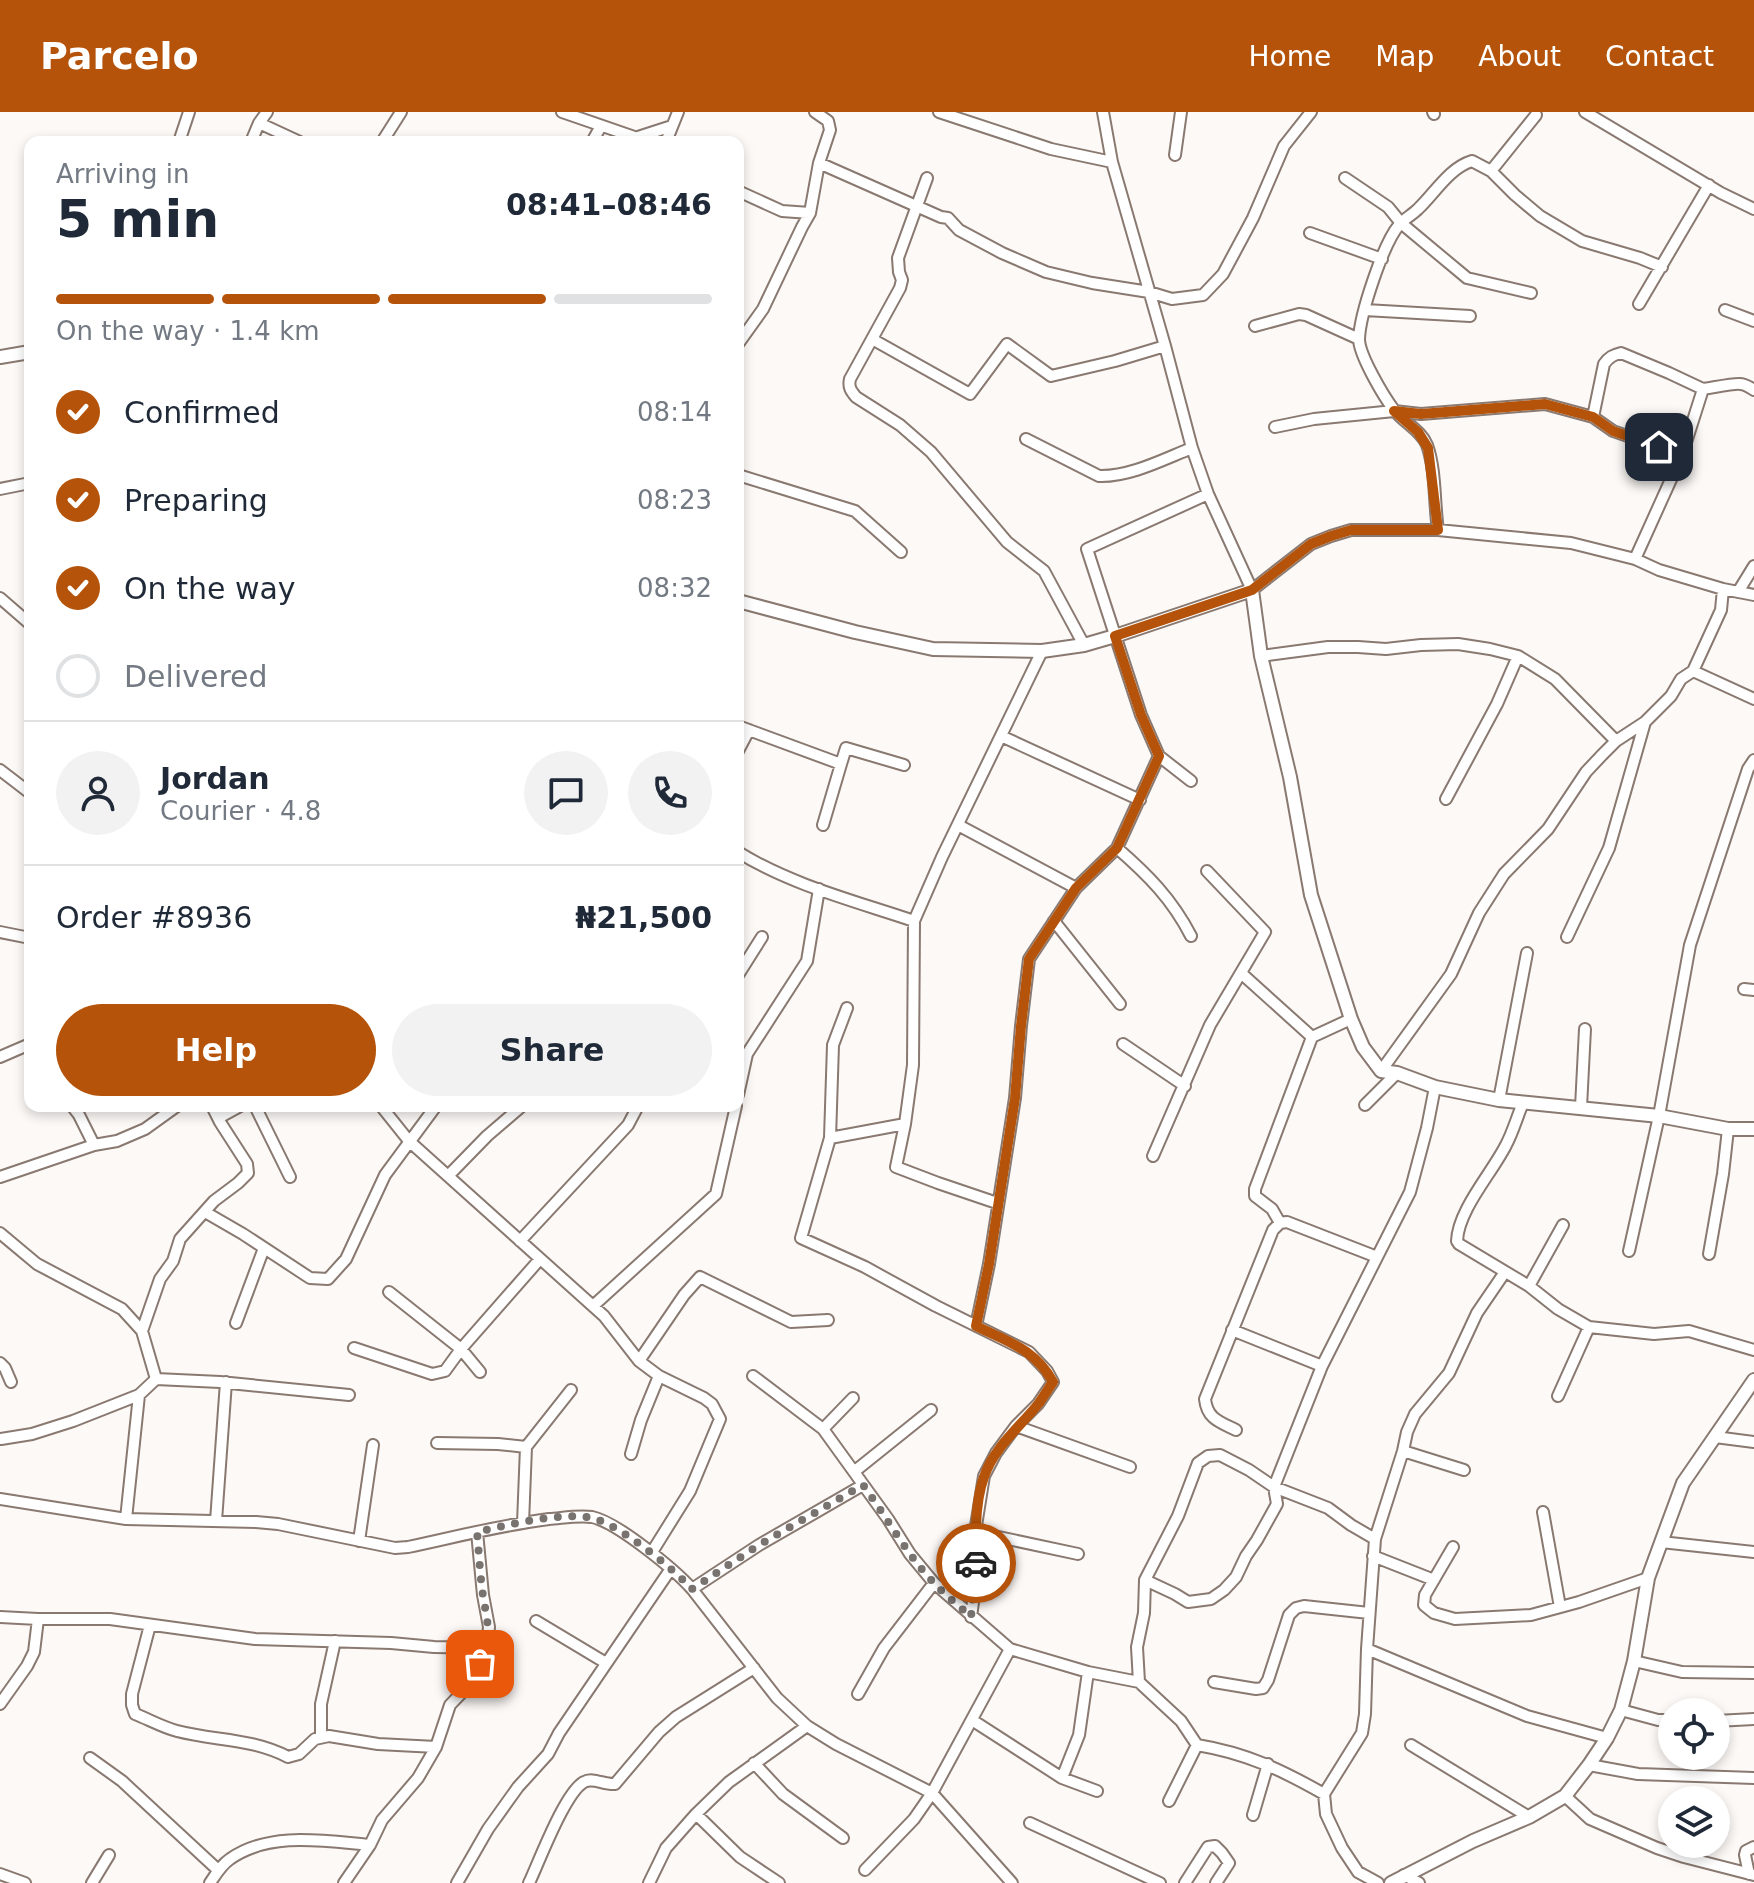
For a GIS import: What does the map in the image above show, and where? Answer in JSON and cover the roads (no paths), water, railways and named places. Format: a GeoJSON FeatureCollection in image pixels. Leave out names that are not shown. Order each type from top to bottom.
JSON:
{"type":"FeatureCollection","features":[{"type":"Feature","properties":{"kind":"street"},"geometry":{"type":"LineString","coordinates":[[181,136],[189,112]]}},
{"type":"Feature","properties":{"kind":"street"},"geometry":{"type":"LineString","coordinates":[[254,136],[267,112]]}},
{"type":"Feature","properties":{"kind":"street"},"geometry":{"type":"LineString","coordinates":[[386,136],[401,112]]}},
{"type":"Feature","properties":{"kind":"street"},"geometry":{"type":"LineString","coordinates":[[562,112],[635,136]]}},
{"type":"Feature","properties":{"kind":"street"},"geometry":{"type":"LineString","coordinates":[[668,136],[678,112]]}},
{"type":"Feature","properties":{"kind":"street"},"geometry":{"type":"LineString","coordinates":[[943,112],[1051,149],[1112,162]]}},
{"type":"Feature","properties":{"kind":"street"},"geometry":{"type":"LineString","coordinates":[[1103,112],[1112,162],[1192,448],[1208,494],[1252,590],[1261,656],[1290,777],[1311,895],[1363,1047],[1381,1071],[1397,1073],[1435,1087],[1499,1100],[1659,1116],[1728,1129],[1754,1129]]}},
{"type":"Feature","properties":{"kind":"street"},"geometry":{"type":"LineString","coordinates":[[1175,155],[1181,112]]}},
{"type":"Feature","properties":{"kind":"street"},"geometry":{"type":"LineString","coordinates":[[819,163],[948,218],[959,230],[1046,272],[1172,299],[1203,295],[1223,274],[1253,218],[1284,146],[1311,112]]}},
{"type":"Feature","properties":{"kind":"street"},"geometry":{"type":"LineString","coordinates":[[1585,112],[1754,209]]}},
{"type":"Feature","properties":{"kind":"street"},"geometry":{"type":"LineString","coordinates":[[744,336],[763,309],[810,213],[819,163],[830,130],[828,121],[820,113]]}},
{"type":"Feature","properties":{"kind":"street"},"geometry":{"type":"LineString","coordinates":[[1491,171],[1536,115]]}},
{"type":"Feature","properties":{"kind":"street"},"geometry":{"type":"LineString","coordinates":[[259,123],[287,136]]}},
{"type":"Feature","properties":{"kind":"street"},"geometry":{"type":"LineString","coordinates":[[595,136],[601,126]]}},
{"type":"Feature","properties":{"kind":"street"},"geometry":{"type":"LineString","coordinates":[[641,136],[672,126]]}},
{"type":"Feature","properties":{"kind":"street"},"geometry":{"type":"LineString","coordinates":[[1438,530],[1428,448],[1418,432],[1394,411],[1370,369],[1359,339],[1367,296],[1392,236],[1401,223],[1450,174],[1472,161],[1491,171],[1531,209],[1582,241],[1662,267]]}},
{"type":"Feature","properties":{"kind":"street"},"geometry":{"type":"LineString","coordinates":[[927,178],[898,258],[902,280],[900,288],[849,385],[856,397],[900,425],[931,452],[1007,542],[1044,571],[1084,645]]}},
{"type":"Feature","properties":{"kind":"street"},"geometry":{"type":"LineString","coordinates":[[1345,178],[1388,207],[1401,223],[1467,278],[1531,293]]}},
{"type":"Feature","properties":{"kind":"street"},"geometry":{"type":"LineString","coordinates":[[1639,304],[1709,185]]}},
{"type":"Feature","properties":{"kind":"street"},"geometry":{"type":"LineString","coordinates":[[744,194],[782,211],[810,213]]}},
{"type":"Feature","properties":{"kind":"street"},"geometry":{"type":"LineString","coordinates":[[782,211],[800,231]]}},
{"type":"Feature","properties":{"kind":"street"},"geometry":{"type":"LineString","coordinates":[[1310,233],[1382,259]]}},
{"type":"Feature","properties":{"kind":"street"},"geometry":{"type":"LineString","coordinates":[[1365,310],[1470,316]]}},
{"type":"Feature","properties":{"kind":"street"},"geometry":{"type":"LineString","coordinates":[[1725,310],[1754,321]]}},
{"type":"Feature","properties":{"kind":"street"},"geometry":{"type":"LineString","coordinates":[[1255,326],[1299,314],[1359,339]]}},
{"type":"Feature","properties":{"kind":"street"},"geometry":{"type":"LineString","coordinates":[[872,339],[970,394],[1007,344],[1051,376],[1165,346]]}},
{"type":"Feature","properties":{"kind":"street"},"geometry":{"type":"LineString","coordinates":[[0,357],[24,353]]}},
{"type":"Feature","properties":{"kind":"street"},"geometry":{"type":"LineString","coordinates":[[1593,417],[1604,364],[1615,354],[1621,353],[1703,389],[1737,383],[1754,390]]}},
{"type":"Feature","properties":{"kind":"street"},"geometry":{"type":"LineString","coordinates":[[1635,559],[1682,455],[1703,389]]}},
{"type":"Feature","properties":{"kind":"street"},"geometry":{"type":"LineString","coordinates":[[1275,427],[1314,419],[1394,411],[1421,414],[1545,404],[1593,417],[1613,431],[1682,455]]}},
{"type":"Feature","properties":{"kind":"street"},"geometry":{"type":"LineString","coordinates":[[1026,439],[1099,476],[1150,465],[1192,448]]}},
{"type":"Feature","properties":{"kind":"street"},"geometry":{"type":"LineString","coordinates":[[744,477],[855,511],[901,552]]}},
{"type":"Feature","properties":{"kind":"street"},"geometry":{"type":"LineString","coordinates":[[0,489],[24,484]]}},
{"type":"Feature","properties":{"kind":"street"},"geometry":{"type":"LineString","coordinates":[[1191,781],[1159,756],[1141,715],[1087,549],[1208,494]]}},
{"type":"Feature","properties":{"kind":"street"},"geometry":{"type":"LineString","coordinates":[[744,603],[933,649],[1042,651],[1084,645],[1115,636],[1252,590],[1311,544],[1351,530],[1438,530],[1571,543],[1635,559],[1659,570],[1723,589],[1754,595]]}},
{"type":"Feature","properties":{"kind":"street"},"geometry":{"type":"LineString","coordinates":[[1738,592],[1754,566]]}},
{"type":"Feature","properties":{"kind":"street"},"geometry":{"type":"LineString","coordinates":[[1381,1071],[1451,974],[1479,913],[1504,874],[1548,829],[1586,772],[1616,741],[1645,722],[1671,696],[1681,679],[1693,671],[1721,610],[1723,589]]}},
{"type":"Feature","properties":{"kind":"street"},"geometry":{"type":"LineString","coordinates":[[0,598],[24,619]]}},
{"type":"Feature","properties":{"kind":"street"},"geometry":{"type":"LineString","coordinates":[[1261,656],[1328,647],[1386,649],[1458,644],[1490,649],[1518,656],[1555,679],[1616,741]]}},
{"type":"Feature","properties":{"kind":"street"},"geometry":{"type":"LineString","coordinates":[[997,1203],[896,1167],[913,1065],[914,921],[1042,651]]}},
{"type":"Feature","properties":{"kind":"street"},"geometry":{"type":"LineString","coordinates":[[1446,799],[1497,704],[1518,656]]}},
{"type":"Feature","properties":{"kind":"street"},"geometry":{"type":"LineString","coordinates":[[1693,671],[1754,699]]}},
{"type":"Feature","properties":{"kind":"street"},"geometry":{"type":"LineString","coordinates":[[1567,937],[1609,848],[1645,722]]}},
{"type":"Feature","properties":{"kind":"street"},"geometry":{"type":"LineString","coordinates":[[744,728],[841,764]]}},
{"type":"Feature","properties":{"kind":"street"},"geometry":{"type":"LineString","coordinates":[[744,740],[749,730]]}},
{"type":"Feature","properties":{"kind":"street"},"geometry":{"type":"LineString","coordinates":[[1001,736],[1140,800]]}},
{"type":"Feature","properties":{"kind":"street"},"geometry":{"type":"LineString","coordinates":[[823,825],[846,748],[904,765]]}},
{"type":"Feature","properties":{"kind":"street"},"geometry":{"type":"LineString","coordinates":[[976,1326],[1015,1098],[1029,959],[1076,888],[1117,848],[1159,756]]}},
{"type":"Feature","properties":{"kind":"street"},"geometry":{"type":"LineString","coordinates":[[1629,1251],[1659,1116],[1690,945],[1748,769],[1754,760]]}},
{"type":"Feature","properties":{"kind":"street"},"geometry":{"type":"LineString","coordinates":[[0,770],[24,788]]}},
{"type":"Feature","properties":{"kind":"street"},"geometry":{"type":"LineString","coordinates":[[958,825],[1076,888]]}},
{"type":"Feature","properties":{"kind":"street"},"geometry":{"type":"LineString","coordinates":[[1117,848],[1143,870],[1177,910],[1191,936]]}},
{"type":"Feature","properties":{"kind":"street"},"geometry":{"type":"LineString","coordinates":[[744,856],[762,867],[819,889],[914,921]]}},
{"type":"Feature","properties":{"kind":"street"},"geometry":{"type":"LineString","coordinates":[[1153,1156],[1210,1025],[1265,932],[1207,871]]}},
{"type":"Feature","properties":{"kind":"street"},"geometry":{"type":"LineString","coordinates":[[744,1068],[747,1054],[807,961],[819,889]]}},
{"type":"Feature","properties":{"kind":"street"},"geometry":{"type":"LineString","coordinates":[[1054,921],[1120,1004]]}},
{"type":"Feature","properties":{"kind":"street"},"geometry":{"type":"LineString","coordinates":[[0,932],[24,937]]}},
{"type":"Feature","properties":{"kind":"street"},"geometry":{"type":"LineString","coordinates":[[744,966],[762,937]]}},
{"type":"Feature","properties":{"kind":"street"},"geometry":{"type":"LineString","coordinates":[[1499,1100],[1527,953]]}},
{"type":"Feature","properties":{"kind":"street"},"geometry":{"type":"LineString","coordinates":[[1241,973],[1312,1037]]}},
{"type":"Feature","properties":{"kind":"street"},"geometry":{"type":"LineString","coordinates":[[847,1008],[833,1045],[830,1138],[801,1238],[865,1267],[1029,1352],[1053,1382],[996,1453],[984,1476],[975,1532],[977,1572],[971,1617]]}},
{"type":"Feature","properties":{"kind":"street"},"geometry":{"type":"LineString","coordinates":[[1280,1223],[1272,1209],[1255,1196],[1255,1189],[1312,1037],[1351,1019]]}},
{"type":"Feature","properties":{"kind":"street"},"geometry":{"type":"LineString","coordinates":[[1581,1107],[1585,1029]]}},
{"type":"Feature","properties":{"kind":"street"},"geometry":{"type":"LineString","coordinates":[[1123,1044],[1185,1086]]}},
{"type":"Feature","properties":{"kind":"street"},"geometry":{"type":"LineString","coordinates":[[0,1057],[24,1047]]}},
{"type":"Feature","properties":{"kind":"street"},"geometry":{"type":"LineString","coordinates":[[1365,1105],[1397,1073]]}},
{"type":"Feature","properties":{"kind":"street"},"geometry":{"type":"LineString","coordinates":[[1145,1580],[1188,1602],[1211,1599],[1236,1577],[1277,1504],[1274,1487],[1322,1366],[1410,1192],[1435,1087]]}},
{"type":"Feature","properties":{"kind":"street"},"geometry":{"type":"LineString","coordinates":[[1523,1103],[1506,1145],[1469,1207],[1457,1234],[1459,1244],[1589,1327],[1654,1334],[1689,1331],[1754,1350]]}},
{"type":"Feature","properties":{"kind":"street"},"geometry":{"type":"LineString","coordinates":[[77,1112],[94,1145]]}},
{"type":"Feature","properties":{"kind":"street"},"geometry":{"type":"LineString","coordinates":[[0,1177],[94,1145],[117,1141],[145,1129],[169,1112]]}},
{"type":"Feature","properties":{"kind":"street"},"geometry":{"type":"LineString","coordinates":[[142,1331],[160,1279],[173,1261],[180,1239],[214,1201],[248,1173],[247,1164],[215,1112]]}},
{"type":"Feature","properties":{"kind":"street"},"geometry":{"type":"LineString","coordinates":[[220,1122],[220,1117],[227,1112]]}},
{"type":"Feature","properties":{"kind":"street"},"geometry":{"type":"LineString","coordinates":[[258,1112],[290,1177]]}},
{"type":"Feature","properties":{"kind":"street"},"geometry":{"type":"LineString","coordinates":[[386,1112],[409,1141],[604,1316],[639,1361],[659,1376],[712,1404],[720,1419],[690,1491],[652,1552]]}},
{"type":"Feature","properties":{"kind":"street"},"geometry":{"type":"LineString","coordinates":[[205,1212],[310,1278],[328,1279],[346,1259],[385,1175],[431,1112]]}},
{"type":"Feature","properties":{"kind":"street"},"geometry":{"type":"LineString","coordinates":[[449,1175],[515,1112]]}},
{"type":"Feature","properties":{"kind":"street"},"geometry":{"type":"LineString","coordinates":[[520,1241],[628,1125],[635,1112]]}},
{"type":"Feature","properties":{"kind":"street"},"geometry":{"type":"LineString","coordinates":[[593,1306],[716,1194],[735,1112]]}},
{"type":"Feature","properties":{"kind":"street"},"geometry":{"type":"LineString","coordinates":[[830,1138],[905,1124]]}},
{"type":"Feature","properties":{"kind":"street"},"geometry":{"type":"LineString","coordinates":[[1709,1254],[1728,1129]]}},
{"type":"Feature","properties":{"kind":"street"},"geometry":{"type":"LineString","coordinates":[[1236,1430],[1206,1410],[1205,1399],[1273,1230],[1280,1223],[1287,1222],[1377,1257]]}},
{"type":"Feature","properties":{"kind":"street"},"geometry":{"type":"LineString","coordinates":[[1529,1286],[1563,1225]]}},
{"type":"Feature","properties":{"kind":"street"},"geometry":{"type":"LineString","coordinates":[[0,1233],[37,1264],[122,1309],[142,1331],[156,1379]]}},
{"type":"Feature","properties":{"kind":"street"},"geometry":{"type":"LineString","coordinates":[[236,1323],[264,1248]]}},
{"type":"Feature","properties":{"kind":"street"},"geometry":{"type":"LineString","coordinates":[[354,1348],[432,1374],[445,1371],[540,1259]]}},
{"type":"Feature","properties":{"kind":"street"},"geometry":{"type":"LineString","coordinates":[[1378,1883],[1358,1872],[1342,1848],[1326,1814],[1324,1794],[1362,1733],[1375,1539],[1415,1414],[1449,1373],[1477,1313],[1505,1272]]}},
{"type":"Feature","properties":{"kind":"street"},"geometry":{"type":"LineString","coordinates":[[639,1361],[700,1277],[791,1322],[828,1320]]}},
{"type":"Feature","properties":{"kind":"street"},"geometry":{"type":"LineString","coordinates":[[389,1292],[461,1349],[480,1372]]}},
{"type":"Feature","properties":{"kind":"street"},"geometry":{"type":"LineString","coordinates":[[1558,1396],[1589,1327]]}},
{"type":"Feature","properties":{"kind":"street"},"geometry":{"type":"LineString","coordinates":[[1232,1330],[1322,1366]]}},
{"type":"Feature","properties":{"kind":"street"},"geometry":{"type":"LineString","coordinates":[[0,1363],[11,1382]]}},
{"type":"Feature","properties":{"kind":"street"},"geometry":{"type":"LineString","coordinates":[[631,1454],[659,1376]]}},
{"type":"Feature","properties":{"kind":"street"},"geometry":{"type":"LineString","coordinates":[[753,1376],[823,1429],[910,1554],[934,1583],[1010,1649],[1088,1672],[1139,1682],[1181,1721],[1197,1745],[1226,1750],[1268,1764],[1324,1794]]}},
{"type":"Feature","properties":{"kind":"street"},"geometry":{"type":"LineString","coordinates":[[1,1439],[32,1434],[73,1421],[139,1395],[156,1379],[226,1382],[349,1395]]}},
{"type":"Feature","properties":{"kind":"street"},"geometry":{"type":"LineString","coordinates":[[1391,1883],[1473,1841],[1529,1817],[1565,1796],[1589,1765],[1621,1710],[1634,1661],[1648,1578],[1683,1483],[1754,1380]]}},
{"type":"Feature","properties":{"kind":"street"},"geometry":{"type":"LineString","coordinates":[[216,1521],[226,1382]]}},
{"type":"Feature","properties":{"kind":"street"},"geometry":{"type":"LineString","coordinates":[[523,1523],[526,1447],[571,1390]]}},
{"type":"Feature","properties":{"kind":"street"},"geometry":{"type":"LineString","coordinates":[[126,1519],[139,1395]]}},
{"type":"Feature","properties":{"kind":"street"},"geometry":{"type":"LineString","coordinates":[[823,1429],[853,1398]]}},
{"type":"Feature","properties":{"kind":"street"},"geometry":{"type":"LineString","coordinates":[[855,1471],[931,1410]]}},
{"type":"Feature","properties":{"kind":"street"},"geometry":{"type":"LineString","coordinates":[[1016,1426],[1130,1467]]}},
{"type":"Feature","properties":{"kind":"street"},"geometry":{"type":"LineString","coordinates":[[1715,1437],[1754,1442]]}},
{"type":"Feature","properties":{"kind":"street"},"geometry":{"type":"LineString","coordinates":[[437,1443],[526,1447]]}},
{"type":"Feature","properties":{"kind":"street"},"geometry":{"type":"LineString","coordinates":[[359,1541],[373,1445]]}},
{"type":"Feature","properties":{"kind":"street"},"geometry":{"type":"LineString","coordinates":[[1403,1451],[1464,1470]]}},
{"type":"Feature","properties":{"kind":"street"},"geometry":{"type":"LineString","coordinates":[[1139,1682],[1137,1647],[1144,1613],[1145,1580],[1178,1516],[1198,1463],[1208,1456],[1220,1455],[1274,1487],[1328,1508],[1375,1539]]}},
{"type":"Feature","properties":{"kind":"street"},"geometry":{"type":"LineString","coordinates":[[692,1589],[759,1545],[863,1485]]}},
{"type":"Feature","properties":{"kind":"street"},"geometry":{"type":"LineString","coordinates":[[0,1499],[126,1519],[278,1524],[395,1548],[523,1523],[575,1516],[601,1520],[652,1552],[670,1570],[678,1573],[777,1698],[807,1726],[932,1793],[1008,1881]]}},
{"type":"Feature","properties":{"kind":"street"},"geometry":{"type":"LineString","coordinates":[[1543,1512],[1560,1607]]}},
{"type":"Feature","properties":{"kind":"street"},"geometry":{"type":"LineString","coordinates":[[344,1883],[370,1845],[382,1820],[418,1778],[436,1747],[450,1705],[474,1680],[487,1648],[489,1627],[477,1532]]}},
{"type":"Feature","properties":{"kind":"street"},"geometry":{"type":"LineString","coordinates":[[975,1532],[1078,1554]]}},
{"type":"Feature","properties":{"kind":"street"},"geometry":{"type":"LineString","coordinates":[[1661,1542],[1754,1552]]}},
{"type":"Feature","properties":{"kind":"street"},"geometry":{"type":"LineString","coordinates":[[1453,1547],[1425,1595],[1424,1605],[1434,1613],[1455,1619],[1531,1615],[1648,1578]]}},
{"type":"Feature","properties":{"kind":"street"},"geometry":{"type":"LineString","coordinates":[[1373,1556],[1434,1580]]}},
{"type":"Feature","properties":{"kind":"street"},"geometry":{"type":"LineString","coordinates":[[457,1883],[488,1829],[518,1787],[548,1754],[559,1733],[670,1570]]}},
{"type":"Feature","properties":{"kind":"street"},"geometry":{"type":"LineString","coordinates":[[858,1694],[884,1648],[934,1583]]}},
{"type":"Feature","properties":{"kind":"street"},"geometry":{"type":"LineString","coordinates":[[1214,1682],[1263,1688],[1289,1615],[1296,1608],[1304,1606],[1369,1613]]}},
{"type":"Feature","properties":{"kind":"street"},"geometry":{"type":"LineString","coordinates":[[0,1617],[110,1619],[255,1639],[487,1648]]}},
{"type":"Feature","properties":{"kind":"street"},"geometry":{"type":"LineString","coordinates":[[0,1704],[34,1652],[38,1619]]}},
{"type":"Feature","properties":{"kind":"street"},"geometry":{"type":"LineString","coordinates":[[536,1621],[606,1663]]}},
{"type":"Feature","properties":{"kind":"street"},"geometry":{"type":"LineString","coordinates":[[150,1625],[132,1694],[135,1714],[175,1731],[270,1748],[288,1757],[299,1754],[315,1739],[329,1736],[378,1744],[436,1747]]}},
{"type":"Feature","properties":{"kind":"street"},"geometry":{"type":"LineString","coordinates":[[321,1737],[321,1704],[335,1641]]}},
{"type":"Feature","properties":{"kind":"street"},"geometry":{"type":"LineString","coordinates":[[865,1870],[914,1819],[932,1793],[1010,1649]]}},
{"type":"Feature","properties":{"kind":"street"},"geometry":{"type":"LineString","coordinates":[[1367,1649],[1527,1716],[1607,1738]]}},
{"type":"Feature","properties":{"kind":"street"},"geometry":{"type":"LineString","coordinates":[[1634,1661],[1682,1672],[1754,1673]]}},
{"type":"Feature","properties":{"kind":"street"},"geometry":{"type":"LineString","coordinates":[[529,1883],[556,1821],[576,1789],[585,1781],[615,1784],[659,1732],[676,1717],[754,1668]]}},
{"type":"Feature","properties":{"kind":"street"},"geometry":{"type":"LineString","coordinates":[[1062,1778],[1079,1735],[1088,1672]]}},
{"type":"Feature","properties":{"kind":"street"},"geometry":{"type":"LineString","coordinates":[[1621,1710],[1658,1720]]}},
{"type":"Feature","properties":{"kind":"street"},"geometry":{"type":"LineString","coordinates":[[1730,1720],[1754,1719]]}},
{"type":"Feature","properties":{"kind":"street"},"geometry":{"type":"LineString","coordinates":[[972,1720],[1062,1778],[1097,1791]]}},
{"type":"Feature","properties":{"kind":"street"},"geometry":{"type":"LineString","coordinates":[[649,1883],[666,1848],[696,1814],[729,1782],[807,1726]]}},
{"type":"Feature","properties":{"kind":"street"},"geometry":{"type":"LineString","coordinates":[[1169,1801],[1197,1745]]}},
{"type":"Feature","properties":{"kind":"street"},"geometry":{"type":"LineString","coordinates":[[1411,1745],[1529,1817]]}},
{"type":"Feature","properties":{"kind":"street"},"geometry":{"type":"LineString","coordinates":[[90,1758],[122,1781],[218,1870]]}},
{"type":"Feature","properties":{"kind":"street"},"geometry":{"type":"LineString","coordinates":[[754,1763],[783,1794],[843,1838]]}},
{"type":"Feature","properties":{"kind":"street"},"geometry":{"type":"LineString","coordinates":[[1253,1815],[1268,1764]]}},
{"type":"Feature","properties":{"kind":"street"},"geometry":{"type":"LineString","coordinates":[[1589,1765],[1638,1774],[1754,1778]]}},
{"type":"Feature","properties":{"kind":"street"},"geometry":{"type":"LineString","coordinates":[[1565,1796],[1590,1819],[1657,1848],[1752,1874]]}},
{"type":"Feature","properties":{"kind":"street"},"geometry":{"type":"LineString","coordinates":[[696,1814],[740,1857],[779,1883]]}},
{"type":"Feature","properties":{"kind":"street"},"geometry":{"type":"LineString","coordinates":[[1030,1823],[1160,1883]]}},
{"type":"Feature","properties":{"kind":"street"},"geometry":{"type":"LineString","coordinates":[[210,1883],[228,1860],[251,1847],[311,1840],[370,1845]]}},
{"type":"Feature","properties":{"kind":"street"},"geometry":{"type":"LineString","coordinates":[[1185,1883],[1204,1851],[1215,1846],[1229,1863],[1216,1883]]}},
{"type":"Feature","properties":{"kind":"street"},"geometry":{"type":"LineString","coordinates":[[1752,1874],[1745,1855],[1754,1847]]}},
{"type":"Feature","properties":{"kind":"street"},"geometry":{"type":"LineString","coordinates":[[92,1883],[109,1855]]}},
{"type":"Feature","properties":{"kind":"street"},"geometry":{"type":"LineString","coordinates":[[0,1874],[25,1883]]}},
{"type":"Feature","properties":{"kind":"street"},"geometry":{"type":"LineString","coordinates":[[1404,1875],[1419,1883]]}}]}
